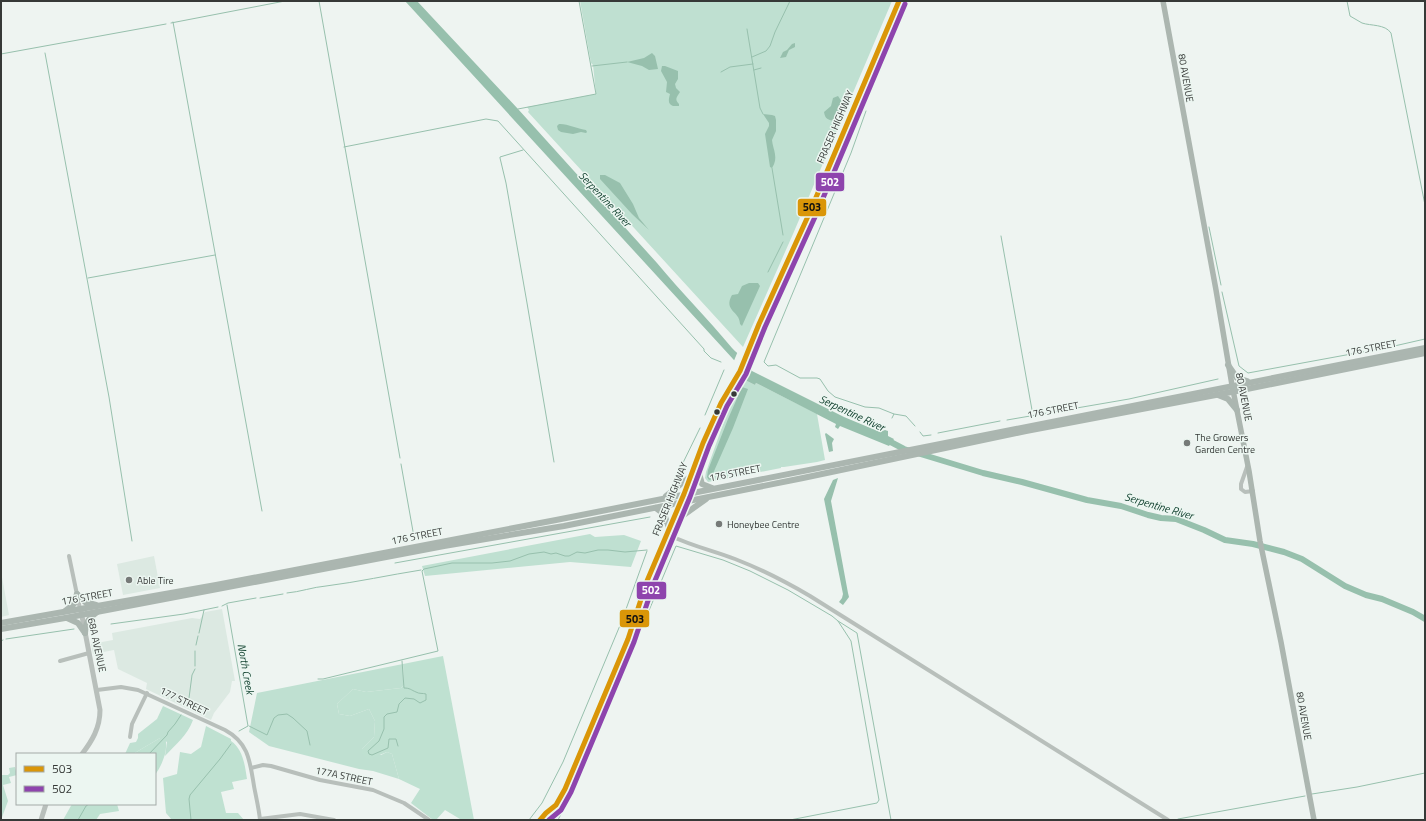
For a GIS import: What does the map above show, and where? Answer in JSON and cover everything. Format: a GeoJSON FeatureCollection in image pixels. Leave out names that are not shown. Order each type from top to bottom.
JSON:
{"type":"FeatureCollection","features":[{"type":"Feature","properties":{"kind":"highway","name":"176 STREET"},"geometry":{"type":"LineString","coordinates":[[98,608],[564,526],[656,508],[1042,428],[1216,395],[1255,381],[1425,348]]}},
{"type":"Feature","properties":{"kind":"highway","name":"176 STREET"},"geometry":{"type":"LineString","coordinates":[[1,623],[81,612],[929,445],[1425,353]]}},
{"type":"Feature","properties":{"kind":"highway"},"geometry":{"type":"LineString","coordinates":[[1228,365],[1238,379],[1255,381]]}},
{"type":"Feature","properties":{"kind":"highway"},"geometry":{"type":"LineString","coordinates":[[1216,395],[1228,399],[1237,410]]}},
{"type":"Feature","properties":{"kind":"highway"},"geometry":{"type":"LineString","coordinates":[[698,470],[702,484],[712,488]]}},
{"type":"Feature","properties":{"kind":"highway"},"geometry":{"type":"LineString","coordinates":[[663,498],[691,476]]}},
{"type":"Feature","properties":{"kind":"highway"},"geometry":{"type":"LineString","coordinates":[[678,519],[709,497]]}},
{"type":"Feature","properties":{"kind":"highway"},"geometry":{"type":"LineString","coordinates":[[656,508],[664,514],[669,528]]}},
{"type":"Feature","properties":{"kind":"highway"},"geometry":{"type":"LineString","coordinates":[[1,629],[65,615],[74,604],[77,594],[85,602],[98,608],[88,620],[85,634]]}},
{"type":"Feature","properties":{"kind":"highway"},"geometry":{"type":"LineString","coordinates":[[65,615],[78,623],[85,634]]}},
{"type":"Feature","properties":{"kind":"main road","name":"FRASER HIGHWAY"},"geometry":{"type":"LineString","coordinates":[[549,820],[560,800],[628,639],[669,528],[698,470],[899,1]]}},
{"type":"Feature","properties":{"kind":"main road","name":"80 AVENUE"},"geometry":{"type":"LineString","coordinates":[[1163,1],[1216,290],[1228,365],[1253,491],[1262,553],[1281,642],[1314,820]]}},
{"type":"Feature","properties":{"kind":"main road","name":"FRASER HIGHWAY"},"geometry":{"type":"LineString","coordinates":[[686,493],[691,476],[721,403],[740,371]]}},
{"type":"Feature","properties":{"kind":"main road","name":"FRASER HIGHWAY"},"geometry":{"type":"LineString","coordinates":[[649,584],[678,519],[682,502]]}},
{"type":"Feature","properties":{"kind":"main road"},"geometry":{"type":"LineString","coordinates":[[649,584],[682,502]]}},
{"type":"Feature","properties":{"kind":"main road","name":"FRASER HIGHWAY"},"geometry":{"type":"LineString","coordinates":[[542,818],[560,800]]}},
{"type":"Feature","properties":{"kind":"street"},"geometry":{"type":"LineString","coordinates":[[1248,465],[1241,484],[1241,489],[1245,492],[1253,491]]}},
{"type":"Feature","properties":{"kind":"street"},"geometry":{"type":"LineString","coordinates":[[671,536],[689,544],[724,555],[757,568],[810,596],[1168,820]]}},
{"type":"Feature","properties":{"kind":"street","name":"68A AVENUE"},"geometry":{"type":"LineString","coordinates":[[69,556],[100,710],[98,727],[91,742],[83,753]]}},
{"type":"Feature","properties":{"kind":"street"},"geometry":{"type":"LineString","coordinates":[[60,661],[89,653]]}},
{"type":"Feature","properties":{"kind":"street","name":"177 STREET"},"geometry":{"type":"LineString","coordinates":[[97,690],[118,687],[147,693],[232,734],[242,745],[249,758],[251,768]]}},
{"type":"Feature","properties":{"kind":"street"},"geometry":{"type":"LineString","coordinates":[[130,737],[132,724],[147,693]]}},
{"type":"Feature","properties":{"kind":"street","name":"177A STREET"},"geometry":{"type":"LineString","coordinates":[[251,768],[271,766],[320,780],[370,789],[404,802],[429,820]]}},
{"type":"Feature","properties":{"kind":"street"},"geometry":{"type":"LineString","coordinates":[[251,768],[260,819],[300,814],[334,820]]}},
{"type":"Feature","properties":{"kind":"street"},"geometry":{"type":"LineString","coordinates":[[41,820],[44,805]]}},
{"type":"Feature","properties":{"kind":"shaded area"},"geometry":{"type":"Polygon","coordinates":[[[405,1],[417,1],[518,109],[732,348],[746,361],[752,371],[844,417],[880,432],[885,430],[888,431],[888,436],[894,439],[889,446],[840,426],[838,429],[835,427],[836,424],[756,383],[755,385],[745,380],[746,375],[744,371],[405,1]]]}},
{"type":"Feature","properties":{"kind":"shaded area"},"geometry":{"type":"Polygon","coordinates":[[[580,1],[892,1],[793,234],[743,347],[528,112],[529,110],[527,107],[596,94],[593,65],[591,63],[580,1]]]}},
{"type":"Feature","properties":{"kind":"shaded area"},"geometry":{"type":"Polygon","coordinates":[[[795,43],[795,47],[789,50],[786,57],[780,58],[783,52],[795,43]]]}},
{"type":"Feature","properties":{"kind":"shaded area"},"geometry":{"type":"Polygon","coordinates":[[[652,53],[655,56],[658,69],[649,70],[642,66],[627,62],[644,58],[652,53]]]}},
{"type":"Feature","properties":{"kind":"shaded area"},"geometry":{"type":"Polygon","coordinates":[[[662,66],[678,71],[678,79],[675,84],[676,88],[680,92],[676,99],[679,106],[673,106],[669,102],[670,94],[666,92],[667,82],[661,71],[662,66]]]}},
{"type":"Feature","properties":{"kind":"shaded area"},"geometry":{"type":"Polygon","coordinates":[[[838,96],[842,102],[835,121],[829,120],[826,118],[824,112],[831,106],[833,98],[838,96]]]}},
{"type":"Feature","properties":{"kind":"shaded area"},"geometry":{"type":"Polygon","coordinates":[[[763,114],[775,116],[776,120],[776,131],[772,140],[775,161],[772,168],[770,167],[765,134],[769,123],[763,114]]]}},
{"type":"Feature","properties":{"kind":"shaded area"},"geometry":{"type":"Polygon","coordinates":[[[559,124],[565,124],[586,130],[587,132],[573,134],[561,132],[558,130],[557,126],[559,124]]]}},
{"type":"Feature","properties":{"kind":"shaded area"},"geometry":{"type":"Polygon","coordinates":[[[600,175],[605,175],[620,183],[633,204],[639,218],[649,230],[600,179],[600,175]]]}},
{"type":"Feature","properties":{"kind":"shaded area"},"geometry":{"type":"Polygon","coordinates":[[[749,283],[758,283],[760,286],[742,326],[729,304],[732,295],[738,294],[742,286],[749,283]]]}},
{"type":"Feature","properties":{"kind":"shaded area"},"geometry":{"type":"Polygon","coordinates":[[[744,371],[746,375],[745,380],[755,385],[756,383],[817,414],[825,460],[781,467],[708,482],[705,478],[706,472],[744,371]]]}},
{"type":"Feature","properties":{"kind":"shaded area"},"geometry":{"type":"Polygon","coordinates":[[[742,387],[748,389],[711,478],[712,479],[709,480],[707,477],[708,470],[742,387]]]}},
{"type":"Feature","properties":{"kind":"shaded area"},"geometry":{"type":"Polygon","coordinates":[[[826,433],[834,439],[832,443],[833,451],[829,452],[826,433]]]}},
{"type":"Feature","properties":{"kind":"shaded area"},"geometry":{"type":"Polygon","coordinates":[[[838,478],[831,501],[849,597],[843,605],[839,602],[843,594],[824,499],[833,480],[838,478]]]}},
{"type":"Feature","properties":{"kind":"shaded area"},"geometry":{"type":"Polygon","coordinates":[[[590,534],[595,537],[624,535],[641,541],[631,567],[570,562],[425,576],[422,566],[590,534]]]}},
{"type":"Feature","properties":{"kind":"shaded area"},"geometry":{"type":"Polygon","coordinates":[[[154,556],[160,588],[123,595],[117,564],[154,556]]]}},
{"type":"Feature","properties":{"kind":"shaded area"},"geometry":{"type":"Polygon","coordinates":[[[1,572],[9,615],[1,617],[1,572]]]}},
{"type":"Feature","properties":{"kind":"shaded area"},"geometry":{"type":"Polygon","coordinates":[[[222,609],[235,681],[232,681],[230,692],[214,713],[211,720],[146,689],[147,683],[118,669],[114,650],[93,654],[91,644],[113,640],[112,633],[192,618],[200,619],[205,612],[222,609]]]}},
{"type":"Feature","properties":{"kind":"shaded area"},"geometry":{"type":"Polygon","coordinates":[[[443,656],[474,820],[460,819],[445,810],[436,820],[433,820],[411,803],[420,789],[399,779],[392,754],[387,752],[367,760],[362,754],[362,749],[374,737],[375,721],[369,709],[350,716],[339,714],[337,704],[353,689],[366,692],[401,688],[404,685],[403,664],[443,656]]]}},
{"type":"Feature","properties":{"kind":"shaded area"},"geometry":{"type":"Polygon","coordinates":[[[403,664],[404,685],[401,688],[366,692],[353,689],[337,704],[339,714],[350,716],[369,709],[375,721],[374,737],[362,749],[381,755],[387,752],[392,754],[399,779],[373,771],[359,769],[269,746],[249,732],[257,693],[403,664]]]}},
{"type":"Feature","properties":{"kind":"shaded area"},"geometry":{"type":"Polygon","coordinates":[[[163,706],[193,720],[191,726],[177,744],[165,756],[167,742],[160,738],[135,753],[125,753],[130,743],[136,742],[138,734],[157,719],[163,706]]]}},
{"type":"Feature","properties":{"kind":"shaded area"},"geometry":{"type":"Polygon","coordinates":[[[206,726],[231,739],[241,753],[247,779],[232,782],[234,789],[221,792],[226,813],[238,813],[244,820],[172,820],[166,813],[163,778],[177,774],[180,752],[191,754],[201,747],[206,726]]]}},
{"type":"Feature","properties":{"kind":"shaded area"},"geometry":{"type":"Polygon","coordinates":[[[165,737],[166,747],[164,757],[156,773],[156,753],[135,753],[160,738],[165,737]]]}},
{"type":"Feature","properties":{"kind":"shaded area"},"geometry":{"type":"Polygon","coordinates":[[[15,767],[16,775],[9,777],[11,783],[3,785],[8,801],[1,820],[1,775],[8,775],[10,773],[9,768],[15,767]]]}},
{"type":"Feature","properties":{"kind":"shaded area"},"geometry":{"type":"Polygon","coordinates":[[[71,805],[117,805],[119,811],[100,814],[96,820],[63,820],[71,805]]]}},
{"type":"Feature","properties":{"kind":"pier"},"geometry":{"type":"Polygon","coordinates":[[[738,351],[748,360],[742,373],[733,363],[738,351]]]}},
{"type":"Feature","properties":{"kind":"waterway"},"geometry":{"type":"LineString","coordinates":[[171,23],[285,1]]}},
{"type":"Feature","properties":{"kind":"waterway"},"geometry":{"type":"LineString","coordinates":[[319,1],[400,458]]}},
{"type":"Feature","properties":{"kind":"waterway"},"geometry":{"type":"LineString","coordinates":[[518,109],[596,94],[579,1]]}},
{"type":"Feature","properties":{"kind":"waterway"},"geometry":{"type":"LineString","coordinates":[[752,57],[766,51],[770,46],[790,1]]}},
{"type":"Feature","properties":{"kind":"waterway"},"geometry":{"type":"LineString","coordinates":[[1347,1],[1350,16],[1362,23],[1385,28],[1391,33],[1425,205]]}},
{"type":"Feature","properties":{"kind":"waterway"},"geometry":{"type":"LineString","coordinates":[[173,22],[262,511]]}},
{"type":"Feature","properties":{"kind":"waterway"},"geometry":{"type":"LineString","coordinates":[[1,54],[166,24]]}},
{"type":"Feature","properties":{"kind":"waterway"},"geometry":{"type":"LineString","coordinates":[[747,29],[760,108],[763,114]]}},
{"type":"Feature","properties":{"kind":"waterway"},"geometry":{"type":"LineString","coordinates":[[45,53],[109,397],[132,541]]}},
{"type":"Feature","properties":{"kind":"waterway"},"geometry":{"type":"LineString","coordinates":[[592,66],[627,62]]}},
{"type":"Feature","properties":{"kind":"waterway"},"geometry":{"type":"LineString","coordinates":[[721,72],[730,67],[753,64]]}},
{"type":"Feature","properties":{"kind":"waterway"},"geometry":{"type":"LineString","coordinates":[[754,70],[761,68]]}},
{"type":"Feature","properties":{"kind":"waterway"},"geometry":{"type":"LineString","coordinates":[[866,111],[851,153],[764,362],[768,366],[776,365],[800,378],[820,379],[828,391],[835,397],[865,407],[879,408],[894,414],[892,418]]}},
{"type":"Feature","properties":{"kind":"waterway"},"geometry":{"type":"LineString","coordinates":[[344,147],[486,119],[498,121],[704,349],[704,351],[711,358],[721,362]]}},
{"type":"Feature","properties":{"kind":"waterway"},"geometry":{"type":"LineString","coordinates":[[523,150],[500,158],[506,183],[554,462]]}},
{"type":"Feature","properties":{"kind":"waterway"},"geometry":{"type":"LineString","coordinates":[[772,168],[783,235]]}},
{"type":"Feature","properties":{"kind":"waterway"},"geometry":{"type":"LineString","coordinates":[[1209,227],[1221,285]]}},
{"type":"Feature","properties":{"kind":"waterway"},"geometry":{"type":"LineString","coordinates":[[1001,236],[1032,410]]}},
{"type":"Feature","properties":{"kind":"waterway"},"geometry":{"type":"LineString","coordinates":[[768,272],[783,242]]}},
{"type":"Feature","properties":{"kind":"waterway"},"geometry":{"type":"LineString","coordinates":[[88,278],[215,255]]}},
{"type":"Feature","properties":{"kind":"waterway"},"geometry":{"type":"LineString","coordinates":[[1222,292],[1239,366],[1248,373],[1384,348]]}},
{"type":"Feature","properties":{"kind":"waterway"},"geometry":{"type":"LineString","coordinates":[[1390,347],[1425,339]]}},
{"type":"Feature","properties":{"kind":"waterway"},"geometry":{"type":"LineString","coordinates":[[705,415],[724,370]]}},
{"type":"Feature","properties":{"kind":"waterway"},"geometry":{"type":"LineString","coordinates":[[1007,420],[1129,399],[1218,379]]}},
{"type":"Feature","properties":{"kind":"waterway"},"geometry":{"type":"LineString","coordinates":[[894,414],[906,416],[915,426]]}},
{"type":"Feature","properties":{"kind":"waterway"},"geometry":{"type":"LineString","coordinates":[[938,433],[1000,421]]}},
{"type":"Feature","properties":{"kind":"waterway"},"geometry":{"type":"LineString","coordinates":[[679,471],[700,428]]}},
{"type":"Feature","properties":{"kind":"waterway"},"geometry":{"type":"LineString","coordinates":[[920,432],[923,436],[931,435]]}},
{"type":"Feature","properties":{"kind":"waterway","name":"Serpentine River"},"geometry":{"type":"LineString","coordinates":[[885,439],[904,449],[983,473],[1087,500],[1121,506],[1148,515],[1176,519],[1225,540],[1253,544],[1284,552],[1302,559],[1345,586],[1366,595],[1382,599],[1413,612],[1425,619]]}},
{"type":"Feature","properties":{"kind":"waterway"},"geometry":{"type":"LineString","coordinates":[[401,464],[414,537]]}},
{"type":"Feature","properties":{"kind":"waterway"},"geometry":{"type":"LineString","coordinates":[[395,563],[650,517]]}},
{"type":"Feature","properties":{"kind":"waterway"},"geometry":{"type":"LineString","coordinates":[[606,713],[676,546],[723,560],[750,571],[788,590],[832,616],[838,621],[851,641],[879,800],[877,803],[790,820]]}},
{"type":"Feature","properties":{"kind":"waterway"},"geometry":{"type":"LineString","coordinates":[[318,679],[438,651],[422,571],[424,569],[452,563],[492,563],[510,561],[529,554],[544,552],[569,556],[577,552],[585,553],[598,550],[625,552],[647,550]]}},
{"type":"Feature","properties":{"kind":"waterway"},"geometry":{"type":"LineString","coordinates":[[529,820],[542,803],[563,762],[621,623],[647,551]]}},
{"type":"Feature","properties":{"kind":"waterway"},"geometry":{"type":"LineString","coordinates":[[287,593],[421,570]]}},
{"type":"Feature","properties":{"kind":"waterway"},"geometry":{"type":"LineString","coordinates":[[260,598],[283,594]]}},
{"type":"Feature","properties":{"kind":"waterway"},"geometry":{"type":"LineString","coordinates":[[222,606],[228,603],[256,598]]}},
{"type":"Feature","properties":{"kind":"waterway","name":"North Creek"},"geometry":{"type":"LineString","coordinates":[[227,605],[248,726],[239,731]]}},
{"type":"Feature","properties":{"kind":"waterway"},"geometry":{"type":"LineString","coordinates":[[111,624],[184,614],[218,607]]}},
{"type":"Feature","properties":{"kind":"waterway"},"geometry":{"type":"LineString","coordinates":[[199,633],[204,610]]}},
{"type":"Feature","properties":{"kind":"waterway"},"geometry":{"type":"LineString","coordinates":[[838,621],[857,633],[891,820]]}},
{"type":"Feature","properties":{"kind":"waterway"},"geometry":{"type":"LineString","coordinates":[[6,639],[74,629]]}},
{"type":"Feature","properties":{"kind":"waterway"},"geometry":{"type":"LineString","coordinates":[[196,645],[198,636]]}},
{"type":"Feature","properties":{"kind":"waterway"},"geometry":{"type":"LineString","coordinates":[[195,651],[195,666]]}},
{"type":"Feature","properties":{"kind":"waterway"},"geometry":{"type":"LineString","coordinates":[[398,746],[396,739],[389,739],[388,748],[372,755],[369,754],[368,751],[379,741],[384,729],[384,717],[387,714],[397,712],[399,704],[405,698],[414,699],[420,703],[426,700],[426,694],[404,688],[402,661]]}},
{"type":"Feature","properties":{"kind":"waterway"},"geometry":{"type":"LineString","coordinates":[[186,704],[189,698],[192,675],[195,669]]}},
{"type":"Feature","properties":{"kind":"waterway"},"geometry":{"type":"LineString","coordinates":[[249,726],[267,735],[274,718],[278,715],[287,714],[307,731],[310,745]]}},
{"type":"Feature","properties":{"kind":"waterway"},"geometry":{"type":"LineString","coordinates":[[150,753],[167,735],[181,715]]}},
{"type":"Feature","properties":{"kind":"waterway"},"geometry":{"type":"LineString","coordinates":[[558,820],[574,788],[604,718]]}},
{"type":"Feature","properties":{"kind":"waterway","name":"North Creek"},"geometry":{"type":"LineString","coordinates":[[191,820],[190,795],[231,744]]}},
{"type":"Feature","properties":{"kind":"waterway"},"geometry":{"type":"LineString","coordinates":[[1312,794],[1357,787],[1425,773]]}},
{"type":"Feature","properties":{"kind":"waterway"},"geometry":{"type":"LineString","coordinates":[[1178,819],[1305,796]]}},
{"type":"Feature","properties":{"kind":"waterway"},"geometry":{"type":"LineString","coordinates":[[78,820],[88,805]]}},
{"type":"Feature","properties":{"kind":"transit line","name":"503"},"geometry":{"type":"LineString","coordinates":[[540,820],[556,805],[565,789],[628,639],[647,581],[684,494],[703,443],[721,403],[740,371],[759,324],[809,214],[899,1]]}},
{"type":"Feature","properties":{"kind":"transit line","name":"502"},"geometry":{"type":"LineString","coordinates":[[549,820],[561,810],[571,792],[634,642],[654,583],[690,497],[709,446],[727,406],[746,374],[765,327],[815,217],[905,4]]}},
{"type":"Feature","properties":{"kind":"place","name":"The Growers Garden Centre"},"geometry":{"type":"Point","coordinates":[1187,443]}},
{"type":"Feature","properties":{"kind":"place","name":"Honeybee Centre"},"geometry":{"type":"Point","coordinates":[719,524]}},
{"type":"Feature","properties":{"kind":"place","name":"Able Tire"},"geometry":{"type":"Point","coordinates":[129,580]}}]}
